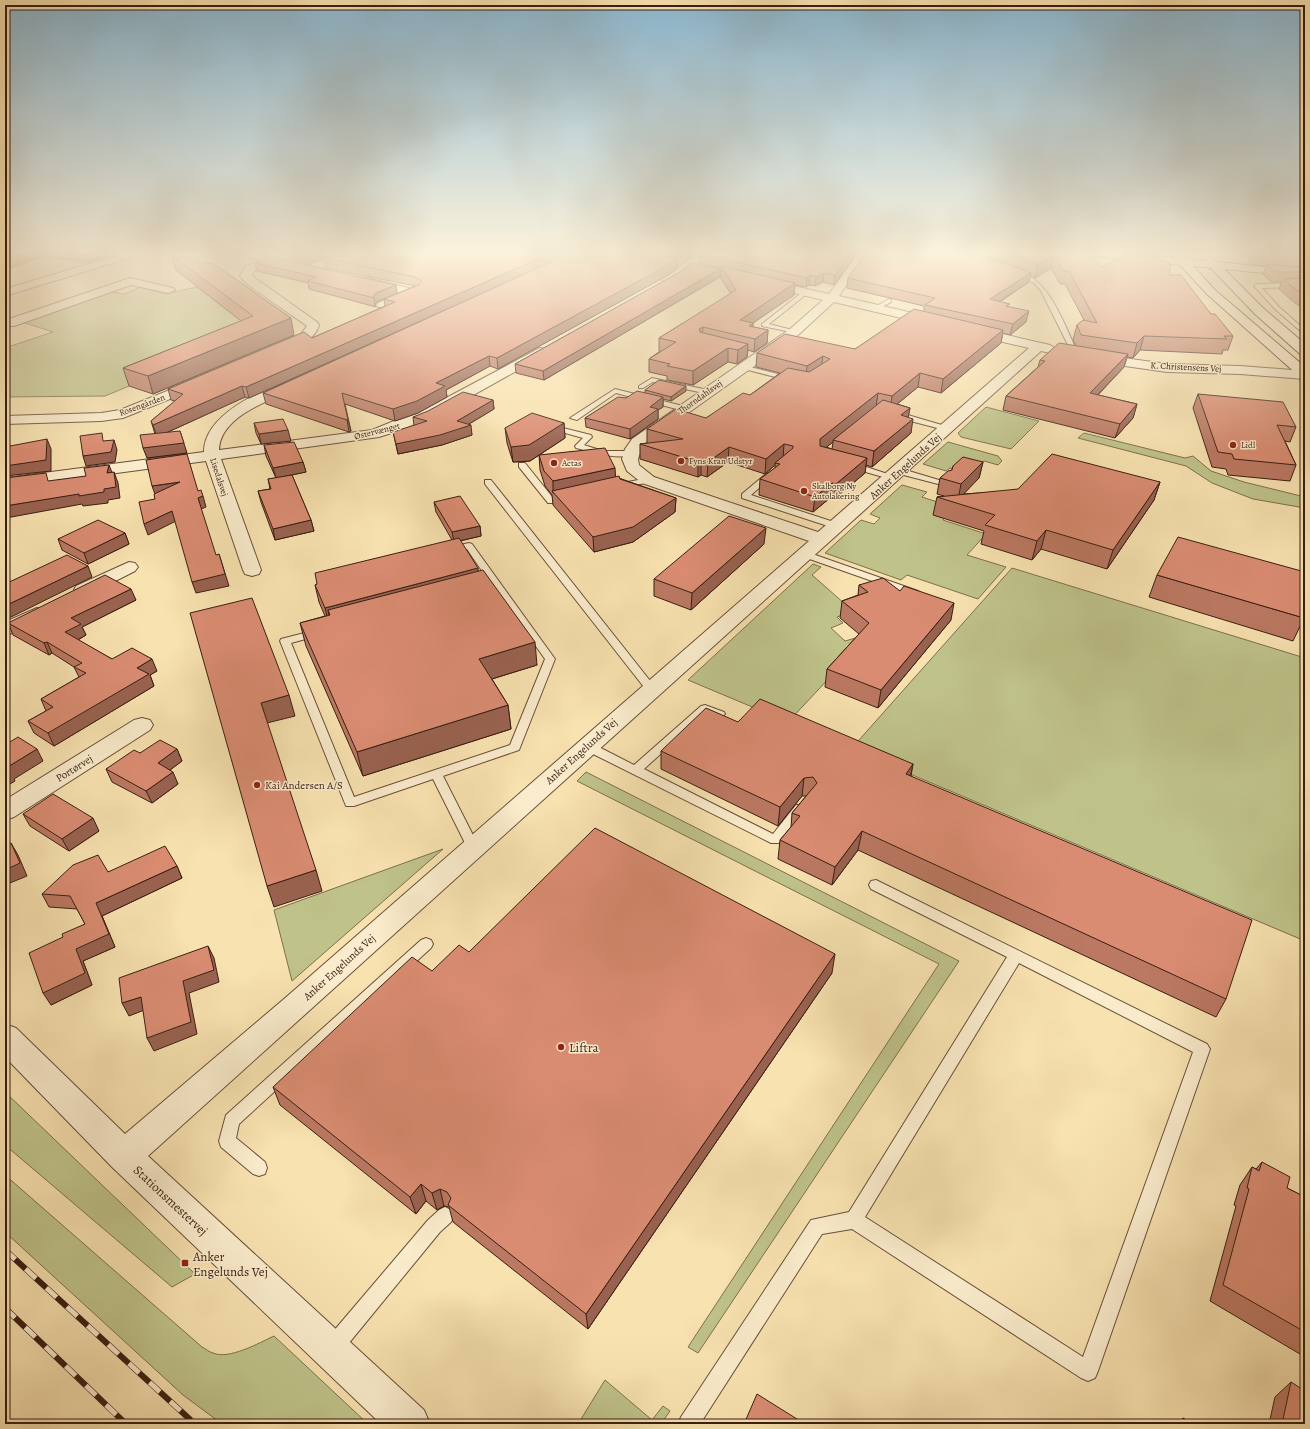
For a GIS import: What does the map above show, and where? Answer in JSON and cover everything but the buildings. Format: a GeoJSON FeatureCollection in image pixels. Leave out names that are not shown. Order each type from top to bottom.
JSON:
{"type":"FeatureCollection","features":[{"type":"Feature","properties":{"kind":"street"},"geometry":{"type":"LineString","coordinates":[[5,322],[10,323],[22,319]]}},
{"type":"Feature","properties":{"kind":"street"},"geometry":{"type":"LineString","coordinates":[[271,352],[307,336],[313,330],[313,325],[304,319]]}},
{"type":"Feature","properties":{"kind":"street","name":"Thorndahlsvej"},"geometry":{"type":"LineString","coordinates":[[629,453],[637,442],[742,368],[754,355],[794,332],[809,319]]}},
{"type":"Feature","properties":{"kind":"street"},"geometry":{"type":"LineString","coordinates":[[919,319],[945,325]]}},
{"type":"Feature","properties":{"kind":"street"},"geometry":{"type":"LineString","coordinates":[[1242,319],[1304,369]]}},
{"type":"Feature","properties":{"kind":"street"},"geometry":{"type":"LineString","coordinates":[[1262,319],[1281,332]]}},
{"type":"Feature","properties":{"kind":"street"},"geometry":{"type":"LineString","coordinates":[[1265,319],[1305,351]]}},
{"type":"Feature","properties":{"kind":"street","name":"K. Christensens Vej"},"geometry":{"type":"LineString","coordinates":[[961,328],[1070,354],[1167,368],[1240,370],[1304,369]]}},
{"type":"Feature","properties":{"kind":"street","name":"Østervænget"},"geometry":{"type":"LineString","coordinates":[[5,483],[358,437],[400,426],[424,417],[549,347]]}},
{"type":"Feature","properties":{"kind":"street","name":"Anker Engelunds Vej"},"geometry":{"type":"LineString","coordinates":[[124,1156],[294,1008],[473,847],[1038,347]]}},
{"type":"Feature","properties":{"kind":"street","name":"Rosengården"},"geometry":{"type":"LineString","coordinates":[[5,420],[101,417],[123,414],[206,380]]}},
{"type":"Feature","properties":{"kind":"street","name":"Lisedalsvej"},"geometry":{"type":"LineString","coordinates":[[252,570],[212,457],[212,442],[218,429],[230,417],[247,406],[305,380]]}},
{"type":"Feature","properties":{"kind":"street"},"geometry":{"type":"LineString","coordinates":[[629,453],[630,461],[635,472],[648,480],[821,539]]}},
{"type":"Feature","properties":{"kind":"street"},"geometry":{"type":"LineString","coordinates":[[5,630],[61,601],[116,568]]}},
{"type":"Feature","properties":{"kind":"street","name":"Portørvej"},"geometry":{"type":"LineString","coordinates":[[5,811],[142,725]]}},
{"type":"Feature","properties":{"kind":"street","name":"Stationsmestervej"},"geometry":{"type":"LineString","coordinates":[[5,1037],[124,1156],[410,1424]]}},
{"type":"Feature","properties":{"kind":"lane"},"geometry":{"type":"LineString","coordinates":[[772,319],[764,325],[794,332]]}},
{"type":"Feature","properties":{"kind":"lane"},"geometry":{"type":"LineString","coordinates":[[1058,319],[1073,349],[1070,354]]}},
{"type":"Feature","properties":{"kind":"lane"},"geometry":{"type":"LineString","coordinates":[[1289,319],[1305,333]]}},
{"type":"Feature","properties":{"kind":"lane"},"geometry":{"type":"LineString","coordinates":[[742,368],[800,381]]}},
{"type":"Feature","properties":{"kind":"lane"},"geometry":{"type":"LineString","coordinates":[[641,387],[652,380],[708,392]]}},
{"type":"Feature","properties":{"kind":"lane"},"geometry":{"type":"LineString","coordinates":[[574,418],[616,392],[684,409]]}},
{"type":"Feature","properties":{"kind":"lane"},"geometry":{"type":"LineString","coordinates":[[888,412],[948,428]]}},
{"type":"Feature","properties":{"kind":"lane"},"geometry":{"type":"LineString","coordinates":[[541,423],[588,437],[579,446],[603,453],[629,453]]}},
{"type":"Feature","properties":{"kind":"lane"},"geometry":{"type":"LineString","coordinates":[[843,463],[945,483]]}},
{"type":"Feature","properties":{"kind":"lane"},"geometry":{"type":"LineString","coordinates":[[522,465],[551,501],[574,496]]}},
{"type":"Feature","properties":{"kind":"lane"},"geometry":{"type":"LineString","coordinates":[[775,472],[745,496],[837,526]]}},
{"type":"Feature","properties":{"kind":"lane"},"geometry":{"type":"LineString","coordinates":[[611,488],[648,480]]}},
{"type":"Feature","properties":{"kind":"lane"},"geometry":{"type":"LineString","coordinates":[[488,482],[651,689]]}},
{"type":"Feature","properties":{"kind":"lane"},"geometry":{"type":"LineString","coordinates":[[323,631],[285,641],[350,803],[515,746],[550,659],[469,546],[439,553]]}},
{"type":"Feature","properties":{"kind":"lane"},"geometry":{"type":"LineString","coordinates":[[804,554],[925,596]]}},
{"type":"Feature","properties":{"kind":"lane"},"geometry":{"type":"LineString","coordinates":[[467,593],[497,585]]}},
{"type":"Feature","properties":{"kind":"lane"},"geometry":{"type":"LineString","coordinates":[[636,770],[704,708],[733,720]]}},
{"type":"Feature","properties":{"kind":"lane"},"geometry":{"type":"LineString","coordinates":[[587,746],[775,840],[807,800]]}},
{"type":"Feature","properties":{"kind":"lane"},"geometry":{"type":"LineString","coordinates":[[436,774],[473,847]]}},
{"type":"Feature","properties":{"kind":"lane"},"geometry":{"type":"LineString","coordinates":[[688,1424],[817,1226],[854,1220],[1088,1371],[1202,1049],[876,885]]}},
{"type":"Feature","properties":{"kind":"lane"},"geometry":{"type":"LineString","coordinates":[[259,1168],[226,1141],[232,1120],[426,944]]}},
{"type":"Feature","properties":{"kind":"lane"},"geometry":{"type":"LineString","coordinates":[[854,1220],[1016,955]]}},
{"type":"Feature","properties":{"kind":"lane"},"geometry":{"type":"LineString","coordinates":[[330,1350],[444,1216]]}},
{"type":"Feature","properties":{"kind":"green space"},"geometry":{"type":"Polygon","coordinates":[[[29,319],[238,319],[257,333],[105,396],[5,397],[5,348],[53,332],[25,323],[14,326],[10,325],[29,319]]]}},
{"type":"Feature","properties":{"kind":"green space"},"geometry":{"type":"Polygon","coordinates":[[[986,407],[1039,421],[1011,449],[961,437],[958,433],[986,407]]]}},
{"type":"Feature","properties":{"kind":"green space"},"geometry":{"type":"Polygon","coordinates":[[[1084,433],[1185,458],[1193,456],[1211,471],[1244,482],[1305,497],[1305,508],[1253,499],[1212,483],[1186,466],[1078,438],[1084,433]]]}},
{"type":"Feature","properties":{"kind":"green space"},"geometry":{"type":"Polygon","coordinates":[[[948,442],[998,456],[1002,461],[998,465],[984,461],[971,474],[950,468],[946,471],[923,464],[948,442]]]}},
{"type":"Feature","properties":{"kind":"green space"},"geometry":{"type":"Polygon","coordinates":[[[902,485],[927,492],[922,497],[953,507],[943,520],[986,534],[967,555],[1006,567],[978,599],[907,575],[901,580],[825,553],[861,520],[874,524],[880,518],[870,514],[902,485]]]}},
{"type":"Feature","properties":{"kind":"green space"},"geometry":{"type":"Polygon","coordinates":[[[813,564],[821,567],[812,575],[853,611],[837,617],[843,623],[831,628],[845,641],[859,637],[864,641],[788,722],[688,680],[813,564]]]}},
{"type":"Feature","properties":{"kind":"green space"},"geometry":{"type":"Polygon","coordinates":[[[1012,568],[1305,658],[1305,941],[851,749],[1012,568]]]}},
{"type":"Feature","properties":{"kind":"green space"},"geometry":{"type":"Polygon","coordinates":[[[586,772],[959,961],[698,1353],[688,1347],[939,964],[577,781],[586,772]]]}},
{"type":"Feature","properties":{"kind":"green space"},"geometry":{"type":"Polygon","coordinates":[[[443,849],[292,981],[274,910],[443,849]]]}},
{"type":"Feature","properties":{"kind":"green space"},"geometry":{"type":"Polygon","coordinates":[[[5,1092],[195,1274],[172,1287],[5,1145],[5,1092]]]}},
{"type":"Feature","properties":{"kind":"green space"},"geometry":{"type":"Polygon","coordinates":[[[5,1175],[202,1347],[210,1352],[220,1355],[235,1353],[274,1336],[368,1424],[222,1424],[183,1395],[5,1232],[5,1175]]]}},
{"type":"Feature","properties":{"kind":"green space"},"geometry":{"type":"Polygon","coordinates":[[[605,1380],[652,1420],[663,1406],[670,1411],[661,1424],[578,1424],[605,1380]]]}},
{"type":"Feature","properties":{"kind":"railway"},"geometry":{"type":"LineString","coordinates":[[5,1250],[195,1424]]}},
{"type":"Feature","properties":{"kind":"railway"},"geometry":{"type":"LineString","coordinates":[[5,1308],[126,1424]]}},
{"type":"Feature","properties":{"kind":"place","name":"Lidl"},"geometry":{"type":"Point","coordinates":[1233,445]}},
{"type":"Feature","properties":{"kind":"place","name":"Fyns Kran Udstyr"},"geometry":{"type":"Point","coordinates":[681,461]}},
{"type":"Feature","properties":{"kind":"place","name":"Actas"},"geometry":{"type":"Point","coordinates":[554,463]}},
{"type":"Feature","properties":{"kind":"place","name":"Skalborg Ny Autolakering"},"geometry":{"type":"Point","coordinates":[804,491]}},
{"type":"Feature","properties":{"kind":"place","name":"Kai Andersen A/S"},"geometry":{"type":"Point","coordinates":[257,785]}},
{"type":"Feature","properties":{"kind":"place","name":"Liftra"},"geometry":{"type":"Point","coordinates":[561,1047]}},
{"type":"Feature","properties":{"kind":"place","name":"Anker Engelunds Vej"},"geometry":{"type":"Point","coordinates":[185,1263]}}]}
